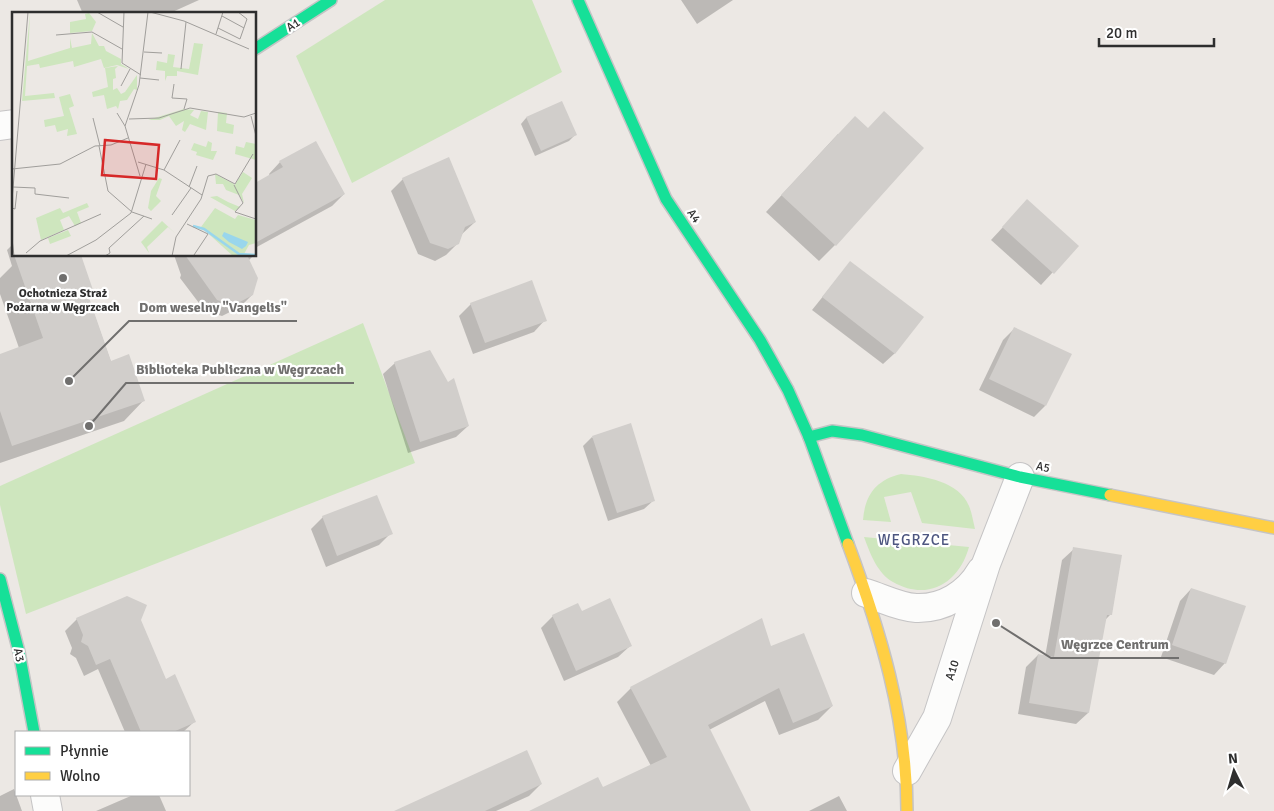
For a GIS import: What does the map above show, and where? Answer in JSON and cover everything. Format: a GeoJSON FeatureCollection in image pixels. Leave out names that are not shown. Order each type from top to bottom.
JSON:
{"type":"FeatureCollection","features":[{"type":"Feature","properties":{"kind":"street","name":"A1"},"geometry":{"type":"LineString","coordinates":[[256,48],[331,0]]}},
{"type":"Feature","properties":{"kind":"street","name":"A4"},"geometry":{"type":"LineString","coordinates":[[578,0],[666,199],[760,340],[788,390],[809,437]]}},
{"type":"Feature","properties":{"kind":"street","name":"A5"},"geometry":{"type":"LineString","coordinates":[[809,437],[832,431],[862,434],[1020,477],[1274,528]]}},
{"type":"Feature","properties":{"kind":"street","name":"A10"},"geometry":{"type":"LineString","coordinates":[[809,437],[866,593],[894,690],[907,772],[907,811]]}},
{"type":"Feature","properties":{"kind":"street","name":"A10"},"geometry":{"type":"LineString","coordinates":[[907,772],[937,718],[986,564],[1020,477]]}},
{"type":"Feature","properties":{"kind":"street","name":"A10"},"geometry":{"type":"LineString","coordinates":[[866,593],[902,605],[929,607],[963,593],[974,584],[986,564]]}},
{"type":"Feature","properties":{"kind":"street","name":"A3"},"geometry":{"type":"LineString","coordinates":[[0,579],[19,652],[34,731]]}},
{"type":"Feature","properties":{"kind":"street"},"geometry":{"type":"LineString","coordinates":[[45,796],[48,811]]}},
{"type":"Feature","properties":{"kind":"green space"},"geometry":{"type":"Polygon","coordinates":[[[385,0],[532,0],[562,72],[352,183],[296,56],[385,0]]]}},
{"type":"Feature","properties":{"kind":"green space"},"geometry":{"type":"Polygon","coordinates":[[[363,323],[415,463],[26,614],[0,505],[0,486],[363,323]]]}},
{"type":"Feature","properties":{"kind":"green space"},"geometry":{"type":"Polygon","coordinates":[[[901,474],[930,478],[949,485],[964,498],[969,506],[975,529],[922,523],[911,492],[884,497],[891,522],[863,520],[866,503],[873,490],[885,480],[901,474]]]}},
{"type":"Feature","properties":{"kind":"green space"},"geometry":{"type":"Polygon","coordinates":[[[864,537],[969,547],[964,560],[950,579],[940,586],[918,590],[906,588],[887,578],[875,562],[864,537]]]}},
{"type":"Feature","properties":{"kind":"building"},"geometry":{"type":"Polygon","coordinates":[[[562,101],[577,135],[541,151],[526,117],[562,101]]]}},
{"type":"Feature","properties":{"kind":"building"},"geometry":{"type":"Polygon","coordinates":[[[884,111],[924,148],[836,246],[781,195],[855,116],[868,128],[884,111]]]}},
{"type":"Feature","properties":{"kind":"building"},"geometry":{"type":"Polygon","coordinates":[[[316,141],[345,194],[256,242],[256,182],[283,167],[279,161],[316,141]]]}},
{"type":"Feature","properties":{"kind":"building"},"geometry":{"type":"Polygon","coordinates":[[[449,157],[476,222],[465,227],[459,244],[448,249],[430,243],[402,178],[449,157]]]}},
{"type":"Feature","properties":{"kind":"building"},"geometry":{"type":"Polygon","coordinates":[[[1027,199],[1079,246],[1054,274],[1002,227],[1027,199]]]}},
{"type":"Feature","properties":{"kind":"building"},"geometry":{"type":"Polygon","coordinates":[[[14,256],[81,256],[93,290],[87,292],[111,361],[129,354],[145,401],[12,446],[0,411],[0,354],[43,338],[14,256]]]}},
{"type":"Feature","properties":{"kind":"building"},"geometry":{"type":"Polygon","coordinates":[[[186,256],[247,256],[258,278],[253,295],[234,305],[217,300],[186,256]]]}},
{"type":"Feature","properties":{"kind":"building"},"geometry":{"type":"Polygon","coordinates":[[[850,261],[924,317],[895,354],[822,297],[850,261]]]}},
{"type":"Feature","properties":{"kind":"building"},"geometry":{"type":"Polygon","coordinates":[[[532,280],[547,321],[485,343],[470,303],[532,280]]]}},
{"type":"Feature","properties":{"kind":"building"},"geometry":{"type":"Polygon","coordinates":[[[1014,327],[1072,354],[1046,406],[989,379],[1014,327]]]}},
{"type":"Feature","properties":{"kind":"building"},"geometry":{"type":"Polygon","coordinates":[[[430,350],[448,382],[454,378],[469,426],[420,442],[394,362],[430,350]]]}},
{"type":"Feature","properties":{"kind":"building"},"geometry":{"type":"Polygon","coordinates":[[[631,423],[655,501],[617,513],[592,436],[631,423]]]}},
{"type":"Feature","properties":{"kind":"building"},"geometry":{"type":"Polygon","coordinates":[[[377,495],[393,534],[337,556],[322,516],[377,495]]]}},
{"type":"Feature","properties":{"kind":"building"},"geometry":{"type":"Polygon","coordinates":[[[1073,547],[1122,555],[1112,615],[1107,615],[1089,713],[1029,703],[1038,654],[1054,657],[1073,547]]]}},
{"type":"Feature","properties":{"kind":"building"},"geometry":{"type":"Polygon","coordinates":[[[1191,588],[1246,606],[1226,664],[1172,645],[1191,588]]]}},
{"type":"Feature","properties":{"kind":"building"},"geometry":{"type":"Polygon","coordinates":[[[127,596],[147,605],[141,620],[166,679],[175,674],[196,722],[175,731],[141,731],[110,659],[96,665],[88,646],[81,642],[83,635],[76,618],[127,596]]]}},
{"type":"Feature","properties":{"kind":"building"},"geometry":{"type":"Polygon","coordinates":[[[610,598],[632,646],[576,671],[552,615],[578,603],[582,611],[610,598]]]}},
{"type":"Feature","properties":{"kind":"building"},"geometry":{"type":"Polygon","coordinates":[[[762,618],[771,646],[804,633],[833,706],[793,723],[779,688],[708,725],[751,811],[529,811],[598,777],[603,787],[667,757],[630,687],[762,618]]]}},
{"type":"Feature","properties":{"kind":"building"},"geometry":{"type":"Polygon","coordinates":[[[527,750],[542,784],[485,811],[394,811],[527,750]]]}},
{"type":"Feature","properties":{"kind":"traffic: fast"},"geometry":{"type":"LineString","coordinates":[[256,48],[331,0]]}},
{"type":"Feature","properties":{"kind":"traffic: fast"},"geometry":{"type":"LineString","coordinates":[[578,0],[666,199],[760,340],[788,390],[809,437],[848,544]]}},
{"type":"Feature","properties":{"kind":"traffic: fast"},"geometry":{"type":"LineString","coordinates":[[809,437],[832,431],[862,435],[1020,477],[1110,495]]}},
{"type":"Feature","properties":{"kind":"traffic: fast"},"geometry":{"type":"LineString","coordinates":[[0,579],[19,652],[34,731]]}},
{"type":"Feature","properties":{"kind":"traffic: slow"},"geometry":{"type":"LineString","coordinates":[[1110,495],[1274,528]]}},
{"type":"Feature","properties":{"kind":"traffic: slow"},"geometry":{"type":"LineString","coordinates":[[848,544],[871,609],[890,675],[902,742],[906,776],[907,811]]}},
{"type":"Feature","properties":{"kind":"place","name":"Ochotnicza Straż Pożarna w Węgrzcach"},"geometry":{"type":"Point","coordinates":[63,278]}},
{"type":"Feature","properties":{"kind":"place","name":"Dom weselny \"Vangelis\""},"geometry":{"type":"Point","coordinates":[69,381]}},
{"type":"Feature","properties":{"kind":"place","name":"Biblioteka Publiczna w Węgrzcach"},"geometry":{"type":"Point","coordinates":[89,426]}},
{"type":"Feature","properties":{"kind":"place","name":"Węgrzce Centrum"},"geometry":{"type":"Point","coordinates":[996,623]}},
{"type":"Feature","properties":{"kind":"district","name":"WĘGRZCE"},"geometry":{"type":"Point","coordinates":[914,540]}}]}
